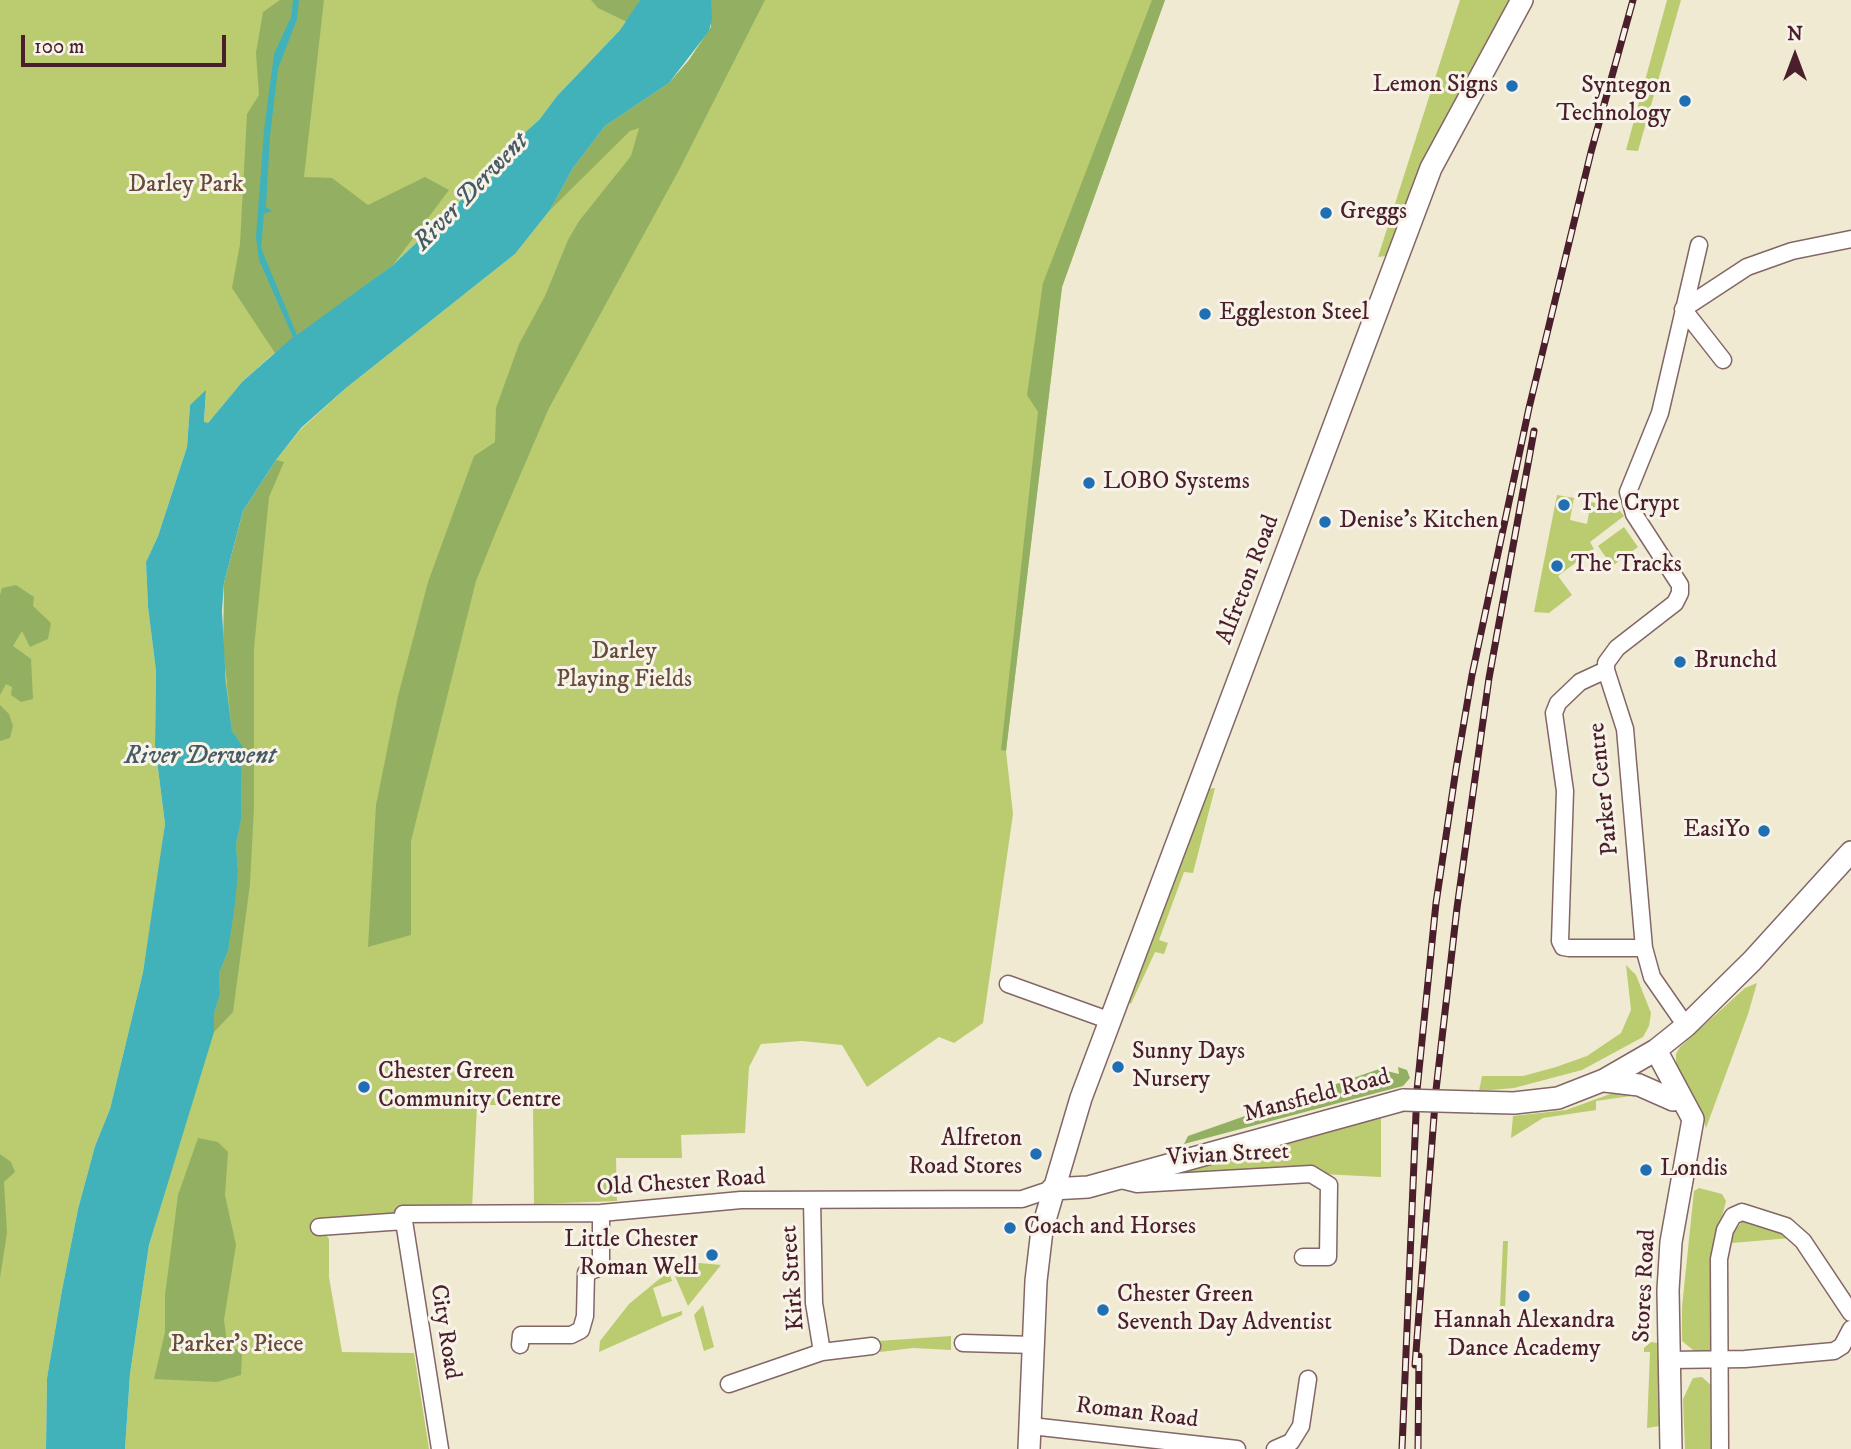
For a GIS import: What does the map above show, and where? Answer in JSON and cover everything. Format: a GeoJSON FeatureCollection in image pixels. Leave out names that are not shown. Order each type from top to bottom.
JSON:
{"type":"FeatureCollection","features":[{"type":"Feature","properties":{"kind":"street","name":"Alfreton Road"},"geometry":{"type":"LineString","coordinates":[[1052,1189],[1108,1020],[1311,492],[1431,168],[1522,0]]}},
{"type":"Feature","properties":{"kind":"street"},"geometry":{"type":"LineString","coordinates":[[1683,309],[1722,280],[1747,267],[1792,251],[1851,239]]}},
{"type":"Feature","properties":{"kind":"street"},"geometry":{"type":"LineString","coordinates":[[1606,670],[1612,654],[1675,603],[1680,593],[1680,585],[1630,504],[1628,492],[1636,466],[1660,413],[1699,246]]}},
{"type":"Feature","properties":{"kind":"street"},"geometry":{"type":"LineString","coordinates":[[1692,271],[1716,274],[1722,280]]}},
{"type":"Feature","properties":{"kind":"street"},"geometry":{"type":"LineString","coordinates":[[1683,309],[1723,360]]}},
{"type":"Feature","properties":{"kind":"street","name":"Parker Centre"},"geometry":{"type":"LineString","coordinates":[[1644,948],[1569,948],[1563,947],[1560,941],[1565,791],[1555,722],[1558,703],[1570,691],[1606,670],[1625,729],[1644,948],[1652,977],[1686,1026]]}},
{"type":"Feature","properties":{"kind":"street","name":"Mansfield Road"},"geometry":{"type":"LineString","coordinates":[[1052,1189],[1073,1190],[1403,1100],[1540,1101],[1558,1098],[1604,1080],[1651,1053],[1686,1026],[1806,905],[1851,852]]}},
{"type":"Feature","properties":{"kind":"street"},"geometry":{"type":"LineString","coordinates":[[1008,984],[1108,1020]]}},
{"type":"Feature","properties":{"kind":"street"},"geometry":{"type":"LineString","coordinates":[[1651,1053],[1673,1100],[1692,1127]]}},
{"type":"Feature","properties":{"kind":"street","name":"Stores Road"},"geometry":{"type":"LineString","coordinates":[[1651,1053],[1691,1111],[1692,1127],[1671,1242],[1668,1360],[1671,1449]]}},
{"type":"Feature","properties":{"kind":"street"},"geometry":{"type":"LineString","coordinates":[[1604,1080],[1639,1085],[1673,1100]]}},
{"type":"Feature","properties":{"kind":"street","name":"Vivian Street"},"geometry":{"type":"LineString","coordinates":[[1116,1179],[1137,1184],[1311,1174],[1329,1185],[1328,1257],[1303,1257]]}},
{"type":"Feature","properties":{"kind":"street"},"geometry":{"type":"LineString","coordinates":[[1029,1449],[1037,1262],[1052,1189]]}},
{"type":"Feature","properties":{"kind":"street","name":"Old Chester Road"},"geometry":{"type":"LineString","coordinates":[[319,1227],[404,1221],[403,1214],[601,1213],[741,1200],[1023,1199],[1052,1189]]}},
{"type":"Feature","properties":{"kind":"street","name":"Kirk Street"},"geometry":{"type":"LineString","coordinates":[[812,1200],[814,1303],[822,1352]]}},
{"type":"Feature","properties":{"kind":"street"},"geometry":{"type":"LineString","coordinates":[[1720,1449],[1719,1259],[1726,1230],[1733,1216],[1742,1212],[1786,1226],[1803,1241],[1851,1313]]}},
{"type":"Feature","properties":{"kind":"street"},"geometry":{"type":"LineString","coordinates":[[520,1345],[521,1335],[571,1335],[581,1330],[585,1316],[586,1273],[596,1269],[601,1260],[601,1213]]}},
{"type":"Feature","properties":{"kind":"street","name":"City Road"},"geometry":{"type":"LineString","coordinates":[[404,1221],[440,1449]]}},
{"type":"Feature","properties":{"kind":"street"},"geometry":{"type":"LineString","coordinates":[[1668,1360],[1745,1359],[1834,1351],[1842,1346],[1851,1329]]}},
{"type":"Feature","properties":{"kind":"street"},"geometry":{"type":"LineString","coordinates":[[962,1343],[1034,1345]]}},
{"type":"Feature","properties":{"kind":"street"},"geometry":{"type":"LineString","coordinates":[[729,1384],[822,1352],[872,1346]]}},
{"type":"Feature","properties":{"kind":"street"},"geometry":{"type":"LineString","coordinates":[[1275,1449],[1291,1442],[1301,1426],[1308,1379]]}},
{"type":"Feature","properties":{"kind":"street","name":"Roman Road"},"geometry":{"type":"LineString","coordinates":[[1031,1426],[1237,1449]]}},
{"type":"Feature","properties":{"kind":"green space","name":"Darley Park"},"geometry":{"type":"Polygon","coordinates":[[[0,0],[640,0],[620,30],[557,96],[539,120],[496,158],[491,179],[478,184],[393,265],[271,356],[242,382],[208,423],[204,423],[206,391],[190,405],[187,447],[158,536],[146,562],[148,607],[156,671],[155,745],[165,824],[161,857],[143,972],[110,1109],[95,1146],[78,1209],[62,1290],[47,1378],[46,1449],[0,1449],[0,0]]]}},
{"type":"Feature","properties":{"kind":"green space"},"geometry":{"type":"Polygon","coordinates":[[[280,0],[324,0],[304,177],[332,178],[368,205],[425,177],[449,190],[393,265],[275,353],[232,288],[240,244],[247,114],[259,95],[256,53],[263,12],[280,0]]]}},
{"type":"Feature","properties":{"kind":"green space"},"geometry":{"type":"Polygon","coordinates":[[[591,0],[640,0],[627,22],[598,8],[591,0]]]}},
{"type":"Feature","properties":{"kind":"green space","name":"Darley Playing Fields"},"geometry":{"type":"Polygon","coordinates":[[[711,0],[1165,0],[1062,287],[1006,751],[1013,814],[983,1023],[954,1043],[939,1037],[867,1087],[842,1045],[802,1041],[761,1044],[749,1067],[745,1133],[681,1135],[682,1158],[616,1158],[617,1201],[534,1204],[533,1105],[477,1105],[472,1209],[316,1220],[329,1239],[329,1277],[342,1352],[414,1353],[429,1449],[125,1449],[130,1374],[149,1245],[191,1104],[226,684],[276,460],[300,430],[346,388],[515,254],[550,210],[573,168],[605,126],[669,83],[689,60],[711,27],[711,0]]]}},
{"type":"Feature","properties":{"kind":"green space"},"geometry":{"type":"Polygon","coordinates":[[[711,0],[765,0],[679,170],[549,408],[497,529],[476,581],[411,841],[411,935],[368,947],[376,805],[398,696],[428,582],[474,456],[495,442],[496,408],[519,344],[545,296],[568,240],[579,221],[631,156],[639,128],[630,131],[550,210],[573,168],[605,126],[669,83],[689,60],[711,27],[711,0]]]}},
{"type":"Feature","properties":{"kind":"green space"},"geometry":{"type":"Polygon","coordinates":[[[1152,0],[1165,0],[1062,287],[1006,751],[1001,750],[1038,412],[1027,395],[1043,283],[1152,0]]]}},
{"type":"Feature","properties":{"kind":"green space"},"geometry":{"type":"Polygon","coordinates":[[[1460,0],[1509,0],[1421,164],[1386,256],[1378,257],[1460,0]]]}},
{"type":"Feature","properties":{"kind":"green space"},"geometry":{"type":"Polygon","coordinates":[[[1667,0],[1681,0],[1638,151],[1626,150],[1667,0]]]}},
{"type":"Feature","properties":{"kind":"green space"},"geometry":{"type":"Polygon","coordinates":[[[276,460],[284,462],[269,497],[254,648],[254,807],[250,884],[233,1012],[214,1032],[214,1014],[220,994],[219,973],[228,951],[238,871],[236,845],[241,820],[242,745],[232,731],[223,649],[224,583],[243,511],[276,460]]]}},
{"type":"Feature","properties":{"kind":"green space","name":"The Tracks"},"geometry":{"type":"Polygon","coordinates":[[[1557,495],[1574,498],[1570,520],[1587,524],[1591,502],[1617,507],[1624,516],[1590,542],[1594,549],[1558,576],[1572,595],[1549,613],[1534,612],[1557,495]]]}},
{"type":"Feature","properties":{"kind":"green space"},"geometry":{"type":"Polygon","coordinates":[[[1624,527],[1638,547],[1612,566],[1598,546],[1624,527]]]}},
{"type":"Feature","properties":{"kind":"green space"},"geometry":{"type":"Polygon","coordinates":[[[16,585],[34,597],[33,606],[51,623],[48,639],[30,647],[22,631],[13,646],[31,659],[33,699],[21,702],[11,695],[12,687],[6,684],[0,695],[0,595],[2,588],[16,585]]]}},
{"type":"Feature","properties":{"kind":"green space"},"geometry":{"type":"Polygon","coordinates":[[[0,705],[9,714],[13,726],[10,738],[0,741],[0,705]]]}},
{"type":"Feature","properties":{"kind":"green space"},"geometry":{"type":"Polygon","coordinates":[[[1215,788],[1193,873],[1184,872],[1159,940],[1168,943],[1164,954],[1155,952],[1131,1004],[1128,1001],[1207,789],[1215,788]]]}},
{"type":"Feature","properties":{"kind":"green space"},"geometry":{"type":"Polygon","coordinates":[[[1626,965],[1636,975],[1651,1013],[1649,1026],[1643,1037],[1582,1070],[1514,1088],[1479,1091],[1482,1076],[1523,1076],[1556,1067],[1587,1056],[1621,1033],[1631,1010],[1626,965]]]}},
{"type":"Feature","properties":{"kind":"green space"},"geometry":{"type":"Polygon","coordinates":[[[1757,983],[1706,1128],[1698,1103],[1676,1070],[1676,1054],[1680,1047],[1745,988],[1757,983]]]}},
{"type":"Feature","properties":{"kind":"green space"},"geometry":{"type":"Polygon","coordinates":[[[1398,1067],[1407,1070],[1410,1078],[1403,1086],[1184,1144],[1188,1136],[1379,1069],[1399,1074],[1398,1067]]]}},
{"type":"Feature","properties":{"kind":"green space"},"geometry":{"type":"Polygon","coordinates":[[[1613,1093],[1631,1096],[1596,1101],[1596,1110],[1543,1118],[1511,1138],[1513,1116],[1566,1110],[1613,1093]]]}},
{"type":"Feature","properties":{"kind":"green space"},"geometry":{"type":"Polygon","coordinates":[[[1381,1116],[1381,1177],[1322,1174],[1154,1175],[1381,1116]]]}},
{"type":"Feature","properties":{"kind":"green space"},"geometry":{"type":"Polygon","coordinates":[[[198,1138],[218,1142],[228,1152],[225,1195],[236,1245],[224,1320],[227,1343],[242,1353],[241,1375],[217,1382],[154,1379],[165,1332],[165,1295],[178,1195],[198,1138]]]}},
{"type":"Feature","properties":{"kind":"green space"},"geometry":{"type":"Polygon","coordinates":[[[0,1154],[11,1162],[15,1172],[4,1182],[7,1233],[0,1278],[0,1154]]]}},
{"type":"Feature","properties":{"kind":"green space"},"geometry":{"type":"Polygon","coordinates":[[[1699,1188],[1722,1194],[1726,1201],[1715,1244],[1711,1351],[1698,1354],[1682,1341],[1682,1307],[1694,1191],[1699,1188]]]}},
{"type":"Feature","properties":{"kind":"green space"},"geometry":{"type":"Polygon","coordinates":[[[1744,1220],[1779,1228],[1791,1238],[1732,1243],[1733,1232],[1744,1220]]]}},
{"type":"Feature","properties":{"kind":"green space"},"geometry":{"type":"Polygon","coordinates":[[[1503,1241],[1508,1241],[1505,1308],[1500,1308],[1503,1241]]]}},
{"type":"Feature","properties":{"kind":"green space"},"geometry":{"type":"Polygon","coordinates":[[[688,1262],[721,1265],[688,1306],[675,1276],[678,1268],[688,1262]]]}},
{"type":"Feature","properties":{"kind":"green space"},"geometry":{"type":"Polygon","coordinates":[[[669,1271],[672,1281],[653,1288],[662,1317],[682,1311],[682,1315],[599,1352],[600,1341],[629,1304],[669,1271]]]}},
{"type":"Feature","properties":{"kind":"green space"},"geometry":{"type":"Polygon","coordinates":[[[703,1305],[714,1347],[704,1351],[694,1315],[703,1305]]]}},
{"type":"Feature","properties":{"kind":"green space"},"geometry":{"type":"Polygon","coordinates":[[[951,1336],[951,1350],[913,1348],[880,1352],[878,1341],[951,1336]]]}},
{"type":"Feature","properties":{"kind":"green space"},"geometry":{"type":"Polygon","coordinates":[[[1651,1342],[1657,1343],[1660,1426],[1647,1428],[1650,1352],[1644,1352],[1644,1348],[1651,1342]]]}},
{"type":"Feature","properties":{"kind":"green space"},"geometry":{"type":"Polygon","coordinates":[[[1702,1377],[1714,1388],[1712,1449],[1685,1449],[1683,1399],[1693,1378],[1702,1377]]]}},
{"type":"Feature","properties":{"kind":"water","name":"River Derwent"},"geometry":{"type":"Polygon","coordinates":[[[293,0],[299,0],[297,19],[278,69],[270,136],[266,207],[272,211],[264,214],[261,248],[297,335],[393,265],[478,184],[491,179],[496,158],[539,120],[557,96],[620,30],[640,0],[711,0],[712,20],[709,31],[669,83],[605,126],[573,168],[550,210],[515,254],[346,388],[301,428],[276,460],[243,511],[224,583],[222,611],[232,731],[242,745],[241,820],[236,845],[238,871],[235,904],[228,951],[219,973],[220,994],[214,1014],[214,1032],[149,1245],[130,1374],[125,1449],[46,1449],[47,1378],[62,1290],[78,1209],[95,1146],[110,1109],[143,972],[165,824],[155,745],[156,671],[148,607],[146,562],[158,536],[187,447],[190,405],[206,390],[204,422],[208,423],[242,382],[293,337],[259,260],[256,237],[264,130],[274,54],[291,17],[293,0]]]}},
{"type":"Feature","properties":{"kind":"railway"},"geometry":{"type":"LineString","coordinates":[[1402,1449],[1417,1090],[1436,903],[1456,769],[1472,675],[1529,408],[1591,152],[1633,0]]}},
{"type":"Feature","properties":{"kind":"railway"},"geometry":{"type":"LineString","coordinates":[[1415,1365],[1436,1090],[1457,908],[1489,678],[1534,431]]}},
{"type":"Feature","properties":{"kind":"railway"},"geometry":{"type":"LineString","coordinates":[[1418,1449],[1419,1356]]}},
{"type":"Feature","properties":{"kind":"place","name":"Lemon Signs"},"geometry":{"type":"Point","coordinates":[1512,86]}},
{"type":"Feature","properties":{"kind":"place","name":"Syntegon Technology"},"geometry":{"type":"Point","coordinates":[1685,101]}},
{"type":"Feature","properties":{"kind":"place","name":"Greggs"},"geometry":{"type":"Point","coordinates":[1326,213]}},
{"type":"Feature","properties":{"kind":"place","name":"Eggleston Steel"},"geometry":{"type":"Point","coordinates":[1205,314]}},
{"type":"Feature","properties":{"kind":"place","name":"LOBO Systems"},"geometry":{"type":"Point","coordinates":[1089,483]}},
{"type":"Feature","properties":{"kind":"place","name":"The Crypt"},"geometry":{"type":"Point","coordinates":[1564,505]}},
{"type":"Feature","properties":{"kind":"place","name":"Denise's Kitchen"},"geometry":{"type":"Point","coordinates":[1325,522]}},
{"type":"Feature","properties":{"kind":"place","name":"The Tracks"},"geometry":{"type":"Point","coordinates":[1557,566]}},
{"type":"Feature","properties":{"kind":"place","name":"Brunchd"},"geometry":{"type":"Point","coordinates":[1680,662]}},
{"type":"Feature","properties":{"kind":"place","name":"EasiYo"},"geometry":{"type":"Point","coordinates":[1764,831]}},
{"type":"Feature","properties":{"kind":"place","name":"Sunny Days Nursery"},"geometry":{"type":"Point","coordinates":[1118,1067]}},
{"type":"Feature","properties":{"kind":"place","name":"Chester Green Community Centre"},"geometry":{"type":"Point","coordinates":[364,1087]}},
{"type":"Feature","properties":{"kind":"place","name":"Alfreton Road Stores"},"geometry":{"type":"Point","coordinates":[1036,1154]}},
{"type":"Feature","properties":{"kind":"place","name":"Londis"},"geometry":{"type":"Point","coordinates":[1646,1170]}},
{"type":"Feature","properties":{"kind":"place","name":"Coach and Horses"},"geometry":{"type":"Point","coordinates":[1010,1228]}},
{"type":"Feature","properties":{"kind":"place","name":"Little Chester Roman Well"},"geometry":{"type":"Point","coordinates":[712,1255]}},
{"type":"Feature","properties":{"kind":"place","name":"Hannah Alexandra Dance Academy"},"geometry":{"type":"Point","coordinates":[1524,1296]}},
{"type":"Feature","properties":{"kind":"place","name":"Chester Green Seventh Day Adventist"},"geometry":{"type":"Point","coordinates":[1103,1310]}},
{"type":"Feature","properties":{"kind":"park label","name":"Parker's Piece"},"geometry":{"type":"Point","coordinates":[237,1346]}}]}
